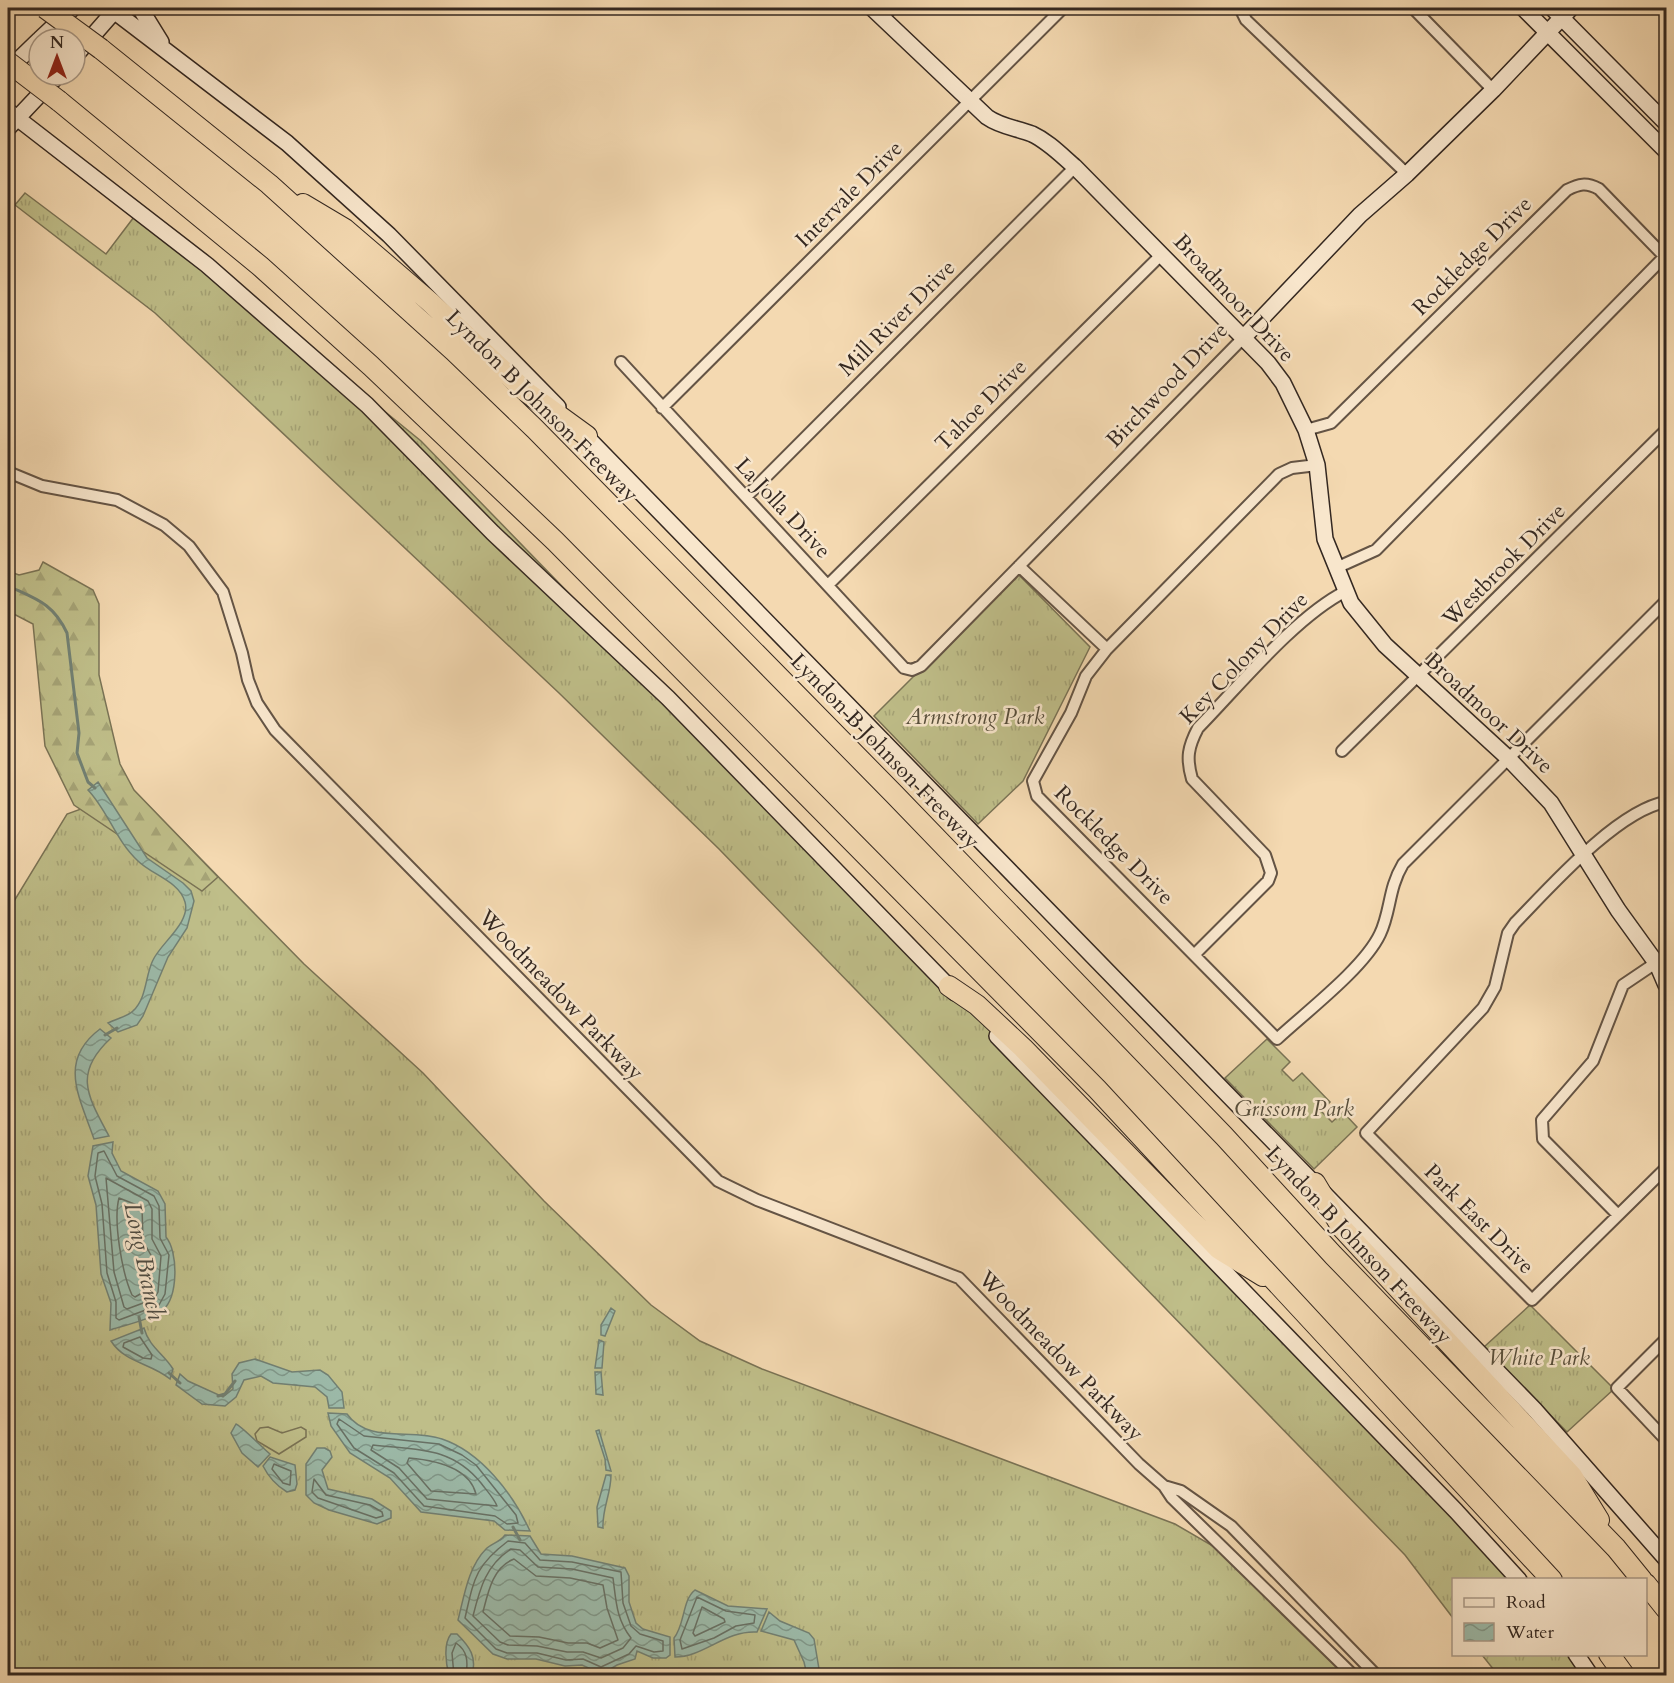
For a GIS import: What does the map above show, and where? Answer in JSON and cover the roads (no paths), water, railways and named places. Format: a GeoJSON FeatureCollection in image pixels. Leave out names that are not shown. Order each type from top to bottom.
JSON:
{"type":"FeatureCollection","features":[{"type":"Feature","properties":{"kind":"highway","name":"Lyndon B Johnson Freeway"},"geometry":{"type":"LineString","coordinates":[[45,8],[101,49],[269,184],[454,351],[527,421],[804,702],[1224,1136],[1333,1255],[1616,1548],[1640,1578]]}},
{"type":"Feature","properties":{"kind":"highway"},"geometry":{"type":"LineString","coordinates":[[8,62],[260,266],[371,366],[555,541],[1097,1089],[1550,1578]]}},
{"type":"Feature","properties":{"kind":"highway"},"geometry":{"type":"LineString","coordinates":[[269,184],[345,229],[430,302],[525,391],[586,436]]}},
{"type":"Feature","properties":{"kind":"highway"},"geometry":{"type":"LineString","coordinates":[[949,986],[977,1005],[1023,1048],[1219,1249],[1283,1288]]}},
{"type":"Feature","properties":{"kind":"highway"},"geometry":{"type":"LineString","coordinates":[[1315,1183],[1342,1228],[1572,1476],[1616,1548]]}},
{"type":"Feature","properties":{"kind":"highway"},"geometry":{"type":"LineString","coordinates":[[1647,1585],[1666,1609]]}},
{"type":"Feature","properties":{"kind":"highway"},"geometry":{"type":"LineString","coordinates":[[1610,1656],[1625,1676]]}},
{"type":"Feature","properties":{"kind":"main road"},"geometry":{"type":"LineString","coordinates":[[52,27],[73,8]]}},
{"type":"Feature","properties":{"kind":"main road"},"geometry":{"type":"LineString","coordinates":[[140,8],[152,30],[172,57]]}},
{"type":"Feature","properties":{"kind":"main road"},"geometry":{"type":"LineString","coordinates":[[1523,8],[1666,151]]}},
{"type":"Feature","properties":{"kind":"main road"},"geometry":{"type":"LineString","coordinates":[[87,42],[114,9]]}},
{"type":"Feature","properties":{"kind":"main road","name":"Lyndon B Johnson Freeway"},"geometry":{"type":"LineString","coordinates":[[114,9],[172,57],[287,143],[381,228],[1534,1408],[1666,1560]]}},
{"type":"Feature","properties":{"kind":"main road","name":"Broadmoor Drive"},"geometry":{"type":"LineString","coordinates":[[882,11],[969,101],[998,125],[1031,134],[1048,143],[1075,167],[1243,338],[1283,383],[1306,430],[1317,465],[1324,539],[1352,603],[1374,634],[1509,758],[1551,803],[1584,856],[1662,960],[1666,985]]}},
{"type":"Feature","properties":{"kind":"main road"},"geometry":{"type":"LineString","coordinates":[[1562,11],[1666,123]]}},
{"type":"Feature","properties":{"kind":"main road","name":"Birchwood Drive"},"geometry":{"type":"LineString","coordinates":[[1243,338],[1360,215],[1407,174],[1493,90],[1548,32],[1562,11]]}},
{"type":"Feature","properties":{"kind":"main road"},"geometry":{"type":"LineString","coordinates":[[8,70],[27,51]]}},
{"type":"Feature","properties":{"kind":"main road"},"geometry":{"type":"LineString","coordinates":[[45,87],[11,119],[207,265],[367,405],[493,532],[668,698],[1148,1190],[1517,1578]]}},
{"type":"Feature","properties":{"kind":"main road"},"geometry":{"type":"LineString","coordinates":[[1577,1656],[1591,1676]]}},
{"type":"Feature","properties":{"kind":"street","name":"Intervale Drive"},"geometry":{"type":"LineString","coordinates":[[662,408],[1063,8]]}},
{"type":"Feature","properties":{"kind":"street"},"geometry":{"type":"LineString","coordinates":[[1242,8],[1246,20],[1407,174]]}},
{"type":"Feature","properties":{"kind":"street"},"geometry":{"type":"LineString","coordinates":[[1413,8],[1493,90]]}},
{"type":"Feature","properties":{"kind":"street","name":"Mill River Drive"},"geometry":{"type":"LineString","coordinates":[[747,496],[1075,167]]}},
{"type":"Feature","properties":{"kind":"street","name":"Rockledge Drive"},"geometry":{"type":"LineString","coordinates":[[1306,430],[1331,423],[1567,190],[1577,185],[1586,183],[1599,189],[1666,256]]}},
{"type":"Feature","properties":{"kind":"street","name":"Tahoe Drive"},"geometry":{"type":"LineString","coordinates":[[828,585],[1162,254]]}},
{"type":"Feature","properties":{"kind":"street"},"geometry":{"type":"LineString","coordinates":[[1336,568],[1376,550],[1666,256]]}},
{"type":"Feature","properties":{"kind":"street","name":"Birchwood Drive"},"geometry":{"type":"LineString","coordinates":[[921,666],[1243,338]]}},
{"type":"Feature","properties":{"kind":"street","name":"La Jolla Drive"},"geometry":{"type":"LineString","coordinates":[[621,362],[904,668],[912,670],[921,666]]}},
{"type":"Feature","properties":{"kind":"street","name":"Westbrook Drive"},"geometry":{"type":"LineString","coordinates":[[1342,751],[1666,430]]}},
{"type":"Feature","properties":{"kind":"street","name":"Rockledge Drive"},"geometry":{"type":"LineString","coordinates":[[1317,465],[1293,468],[1279,474],[1107,649],[1086,676],[1071,712],[1033,781],[1037,796],[1195,954],[1277,1040],[1359,963],[1381,933],[1393,880],[1403,864],[1509,758]]}},
{"type":"Feature","properties":{"kind":"street","name":"Woodmeadow Parkway"},"geometry":{"type":"LineString","coordinates":[[8,472],[42,486],[117,500],[164,525],[189,546],[223,592],[250,686],[257,703],[275,730],[718,1181],[758,1200],[959,1278],[1139,1464],[1164,1486],[1172,1498],[1354,1676]]}},
{"type":"Feature","properties":{"kind":"street"},"geometry":{"type":"LineString","coordinates":[[1019,566],[1107,649]]}},
{"type":"Feature","properties":{"kind":"street","name":"Key Colony Drive"},"geometry":{"type":"LineString","coordinates":[[1195,954],[1268,881],[1271,873],[1265,855],[1192,779],[1187,762],[1188,747],[1198,728],[1301,623],[1325,602],[1347,591]]}},
{"type":"Feature","properties":{"kind":"street"},"geometry":{"type":"LineString","coordinates":[[1509,758],[1666,601]]}},
{"type":"Feature","properties":{"kind":"street"},"geometry":{"type":"LineString","coordinates":[[1584,856],[1632,814],[1666,802]]}},
{"type":"Feature","properties":{"kind":"street","name":"Park East Drive"},"geometry":{"type":"LineString","coordinates":[[1584,856],[1542,895],[1508,933],[1495,987],[1483,1008],[1366,1133],[1532,1300],[1666,1168]]}},
{"type":"Feature","properties":{"kind":"street"},"geometry":{"type":"LineString","coordinates":[[1618,1215],[1544,1139],[1542,1120],[1593,1061],[1623,985],[1662,960]]}},
{"type":"Feature","properties":{"kind":"street"},"geometry":{"type":"LineString","coordinates":[[1666,1339],[1617,1388],[1666,1440]]}},
{"type":"Feature","properties":{"kind":"street","name":"Woodmeadow Parkway"},"geometry":{"type":"LineString","coordinates":[[1164,1486],[1181,1491],[1231,1526],[1377,1676]]}},
{"type":"Feature","properties":{"kind":"water"},"geometry":{"type":"Polygon","coordinates":[[[98,782],[147,858],[183,883],[191,891],[194,901],[187,928],[168,957],[143,1016],[137,1025],[118,1032],[108,1023],[128,1015],[138,1006],[153,960],[180,925],[186,910],[182,895],[177,889],[144,866],[130,853],[88,790],[98,782]]]}},
{"type":"Feature","properties":{"kind":"water"},"geometry":{"type":"Polygon","coordinates":[[[100,1029],[111,1038],[92,1062],[88,1074],[88,1085],[90,1096],[109,1136],[94,1139],[78,1095],[76,1067],[79,1054],[87,1041],[100,1029]]]}},
{"type":"Feature","properties":{"kind":"water"},"geometry":{"type":"Polygon","coordinates":[[[113,1142],[112,1153],[121,1171],[158,1191],[165,1204],[166,1237],[173,1252],[175,1274],[171,1296],[162,1311],[110,1330],[111,1303],[101,1274],[96,1205],[88,1176],[93,1146],[113,1142]]]}},
{"type":"Feature","properties":{"kind":"water"},"geometry":{"type":"Polygon","coordinates":[[[611,1308],[615,1311],[605,1336],[601,1335],[601,1325],[611,1308]]]}},
{"type":"Feature","properties":{"kind":"water"},"geometry":{"type":"Polygon","coordinates":[[[144,1328],[149,1340],[173,1369],[170,1379],[123,1354],[111,1341],[144,1328]]]}},
{"type":"Feature","properties":{"kind":"water"},"geometry":{"type":"Polygon","coordinates":[[[599,1340],[604,1342],[602,1368],[595,1368],[599,1340]]]}},
{"type":"Feature","properties":{"kind":"water"},"geometry":{"type":"Polygon","coordinates":[[[255,1359],[292,1372],[320,1370],[328,1375],[342,1392],[344,1408],[329,1408],[327,1397],[315,1387],[273,1383],[261,1376],[244,1380],[236,1397],[225,1406],[202,1404],[176,1385],[180,1374],[188,1381],[223,1397],[233,1389],[232,1374],[239,1363],[255,1359]]]}},
{"type":"Feature","properties":{"kind":"water"},"geometry":{"type":"Polygon","coordinates":[[[595,1372],[601,1372],[603,1395],[596,1394],[595,1372]]]}},
{"type":"Feature","properties":{"kind":"water"},"geometry":{"type":"Polygon","coordinates":[[[328,1413],[347,1414],[366,1429],[378,1432],[430,1436],[456,1445],[470,1454],[494,1476],[515,1503],[530,1531],[505,1530],[494,1521],[421,1512],[390,1478],[350,1453],[331,1426],[328,1413]]]}},
{"type":"Feature","properties":{"kind":"water"},"geometry":{"type":"Polygon","coordinates":[[[236,1424],[270,1454],[258,1467],[242,1453],[231,1433],[236,1424]]]}},
{"type":"Feature","properties":{"kind":"water"},"geometry":{"type":"Polygon","coordinates":[[[599,1430],[611,1471],[606,1470],[596,1431],[599,1430]]]}},
{"type":"Feature","properties":{"kind":"water"},"geometry":{"type":"Polygon","coordinates":[[[317,1448],[330,1451],[332,1457],[322,1470],[328,1489],[372,1499],[391,1511],[391,1518],[377,1524],[329,1510],[314,1503],[306,1495],[306,1464],[317,1448]]]}},
{"type":"Feature","properties":{"kind":"water"},"geometry":{"type":"Polygon","coordinates":[[[270,1457],[295,1465],[297,1484],[295,1490],[287,1492],[270,1477],[263,1466],[270,1457]]]}},
{"type":"Feature","properties":{"kind":"water"},"geometry":{"type":"Polygon","coordinates":[[[606,1475],[611,1475],[611,1482],[603,1528],[598,1527],[597,1507],[606,1475]]]}},
{"type":"Feature","properties":{"kind":"water"},"geometry":{"type":"Polygon","coordinates":[[[505,1535],[530,1536],[541,1554],[572,1556],[625,1568],[629,1576],[629,1602],[636,1623],[643,1629],[670,1637],[670,1655],[666,1658],[653,1658],[637,1651],[635,1659],[617,1665],[602,1674],[582,1665],[565,1666],[536,1659],[507,1659],[493,1654],[458,1620],[467,1583],[475,1564],[486,1549],[505,1535]]]}},
{"type":"Feature","properties":{"kind":"water"},"geometry":{"type":"Polygon","coordinates":[[[695,1590],[728,1606],[767,1609],[757,1632],[735,1635],[696,1653],[675,1657],[674,1638],[678,1633],[688,1600],[695,1590]]]}},
{"type":"Feature","properties":{"kind":"water"},"geometry":{"type":"Polygon","coordinates":[[[769,1612],[780,1621],[809,1633],[814,1639],[820,1675],[807,1675],[794,1640],[761,1631],[769,1612]]]}},
{"type":"Feature","properties":{"kind":"water"},"geometry":{"type":"Polygon","coordinates":[[[451,1634],[457,1634],[466,1643],[474,1663],[472,1675],[449,1675],[446,1648],[451,1634]]]}},
{"type":"Feature","properties":{"kind":"waterway","name":"Long Branch"},"geometry":{"type":"LineString","coordinates":[[8,586],[50,608],[67,633],[79,733],[77,753],[88,782],[95,788]]}},
{"type":"Feature","properties":{"kind":"waterway","name":"Long Branch"},"geometry":{"type":"LineString","coordinates":[[105,1035],[117,1028]]}},
{"type":"Feature","properties":{"kind":"waterway","name":"Long Branch"},"geometry":{"type":"LineString","coordinates":[[139,1317],[142,1333]]}},
{"type":"Feature","properties":{"kind":"waterway","name":"Long Branch"},"geometry":{"type":"LineString","coordinates":[[169,1373],[180,1383]]}},
{"type":"Feature","properties":{"kind":"waterway","name":"Long Branch"},"geometry":{"type":"LineString","coordinates":[[218,1396],[225,1394],[235,1381]]}},
{"type":"Feature","properties":{"kind":"waterway","name":"Long Branch"},"geometry":{"type":"LineString","coordinates":[[513,1527],[520,1540]]}},
{"type":"Feature","properties":{"kind":"park label","name":"Armstrong Park"},"geometry":{"type":"Point","coordinates":[975,717]}},
{"type":"Feature","properties":{"kind":"park label","name":"Grissom Park"},"geometry":{"type":"Point","coordinates":[1294,1109]}},
{"type":"Feature","properties":{"kind":"park label","name":"White Park"},"geometry":{"type":"Point","coordinates":[1539,1358]}}]}
